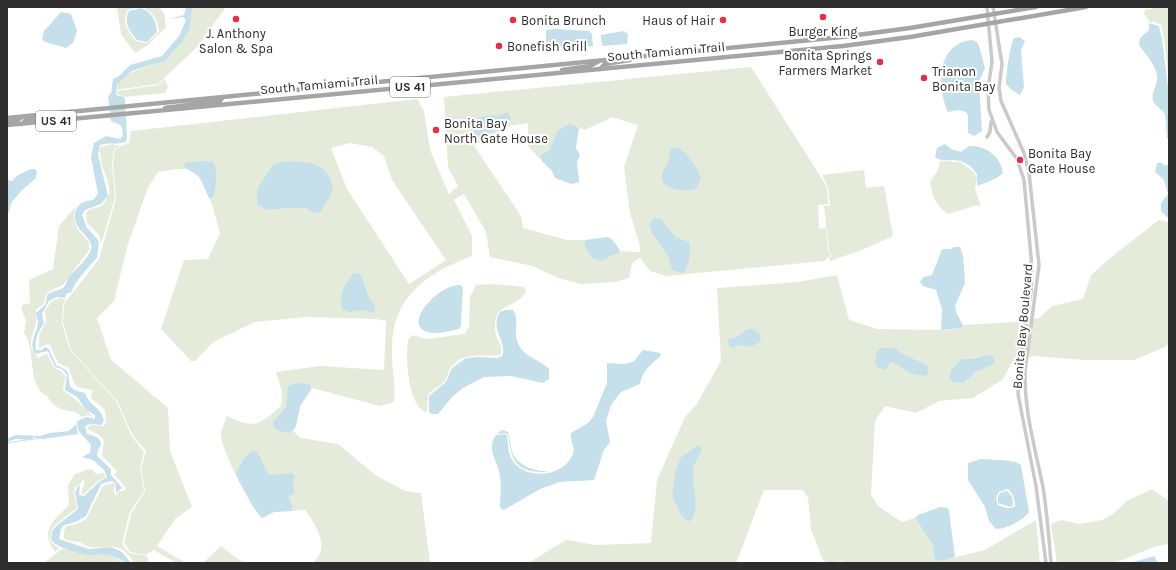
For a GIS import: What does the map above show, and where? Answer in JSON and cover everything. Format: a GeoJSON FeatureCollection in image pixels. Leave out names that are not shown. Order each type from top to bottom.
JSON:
{"type":"FeatureCollection","features":[{"type":"Feature","properties":{"kind":"main road","name":"South Tamiami Trail"},"geometry":{"type":"LineString","coordinates":[[7,118],[866,34],[1036,7]]}},
{"type":"Feature","properties":{"kind":"main road","name":"South Tamiami Trail"},"geometry":{"type":"LineString","coordinates":[[7,125],[843,46],[989,24],[1086,7]]}},
{"type":"Feature","properties":{"kind":"main road"},"geometry":{"type":"LineString","coordinates":[[600,68],[605,64],[622,62],[639,57]]}},
{"type":"Feature","properties":{"kind":"main road"},"geometry":{"type":"LineString","coordinates":[[547,74],[570,68],[590,66],[600,61]]}},
{"type":"Feature","properties":{"kind":"main road"},"geometry":{"type":"LineString","coordinates":[[150,112],[174,105],[220,101],[223,97]]}},
{"type":"Feature","properties":{"kind":"main road"},"geometry":{"type":"LineString","coordinates":[[22,124],[26,120],[51,117],[70,112]]}},
{"type":"Feature","properties":{"kind":"main road"},"geometry":{"type":"LineString","coordinates":[[7,121],[16,120],[23,116]]}},
{"type":"Feature","properties":{"kind":"street","name":"Bonita Bay Boulevard"},"geometry":{"type":"LineString","coordinates":[[988,7],[992,62],[987,96],[991,121],[1000,138],[1018,160],[1024,180],[1032,268],[1030,293],[1019,368],[1018,394],[1036,486],[1046,563]]}},
{"type":"Feature","properties":{"kind":"street","name":"Bonita Bay Boulevard"},"geometry":{"type":"LineString","coordinates":[[993,7],[1002,64],[999,88],[1001,101],[1024,153],[1031,180],[1038,271],[1025,371],[1025,385],[1027,407],[1043,487],[1051,563]]}},
{"type":"Feature","properties":{"kind":"street"},"geometry":{"type":"LineString","coordinates":[[987,137],[990,132],[991,121]]}},
{"type":"Feature","properties":{"kind":"green space"},"geometry":{"type":"Polygon","coordinates":[[[117,7],[141,7],[159,7],[164,13],[166,27],[148,45],[135,53],[121,34],[117,7]],[[141,7],[128,10],[125,22],[130,34],[136,41],[147,43],[159,32],[154,16],[141,7]]]}},
{"type":"Feature","properties":{"kind":"green space"},"geometry":{"type":"Polygon","coordinates":[[[194,7],[226,7],[197,47],[158,84],[116,90],[119,83],[130,73],[152,64],[164,62],[178,47],[188,30],[194,7]]]}},
{"type":"Feature","properties":{"kind":"green space"},"geometry":{"type":"Polygon","coordinates":[[[1169,7],[1169,86],[1164,38],[1161,25],[1153,21],[1151,23],[1144,14],[1145,10],[1169,7]]]}},
{"type":"Feature","properties":{"kind":"green space"},"geometry":{"type":"Polygon","coordinates":[[[751,67],[827,187],[828,204],[818,205],[819,229],[826,228],[828,251],[831,255],[824,261],[666,276],[650,271],[640,258],[632,263],[629,278],[615,282],[581,284],[558,278],[533,266],[490,257],[486,232],[464,194],[454,200],[472,236],[472,256],[439,271],[426,280],[404,303],[397,318],[393,334],[392,354],[395,389],[394,402],[380,406],[312,388],[300,406],[296,426],[293,431],[301,438],[338,444],[375,475],[405,491],[421,493],[430,563],[313,563],[321,550],[320,536],[305,510],[274,512],[262,518],[251,503],[237,478],[222,441],[222,430],[227,416],[244,423],[256,423],[267,418],[281,406],[282,392],[276,372],[320,366],[384,370],[386,321],[376,319],[306,317],[255,322],[213,342],[195,361],[191,361],[161,329],[184,260],[208,259],[220,233],[209,196],[199,178],[193,172],[186,169],[176,169],[158,172],[148,187],[127,247],[114,301],[97,318],[111,360],[168,408],[170,451],[192,507],[175,519],[157,546],[186,563],[177,563],[154,550],[145,555],[130,552],[124,543],[131,514],[145,491],[141,469],[146,451],[133,436],[117,401],[71,350],[63,323],[64,304],[99,259],[116,198],[113,164],[115,149],[129,143],[131,131],[417,99],[424,111],[430,150],[449,194],[458,186],[448,167],[444,97],[751,67]],[[612,117],[585,130],[579,128],[577,125],[557,131],[549,150],[541,155],[541,160],[528,146],[528,123],[508,126],[474,146],[521,216],[523,228],[567,240],[586,240],[607,237],[611,238],[620,251],[640,252],[640,246],[630,213],[624,167],[638,125],[612,117]],[[350,143],[331,148],[347,189],[409,284],[446,260],[392,180],[384,156],[372,147],[350,143]]]}},
{"type":"Feature","properties":{"kind":"green space"},"geometry":{"type":"Polygon","coordinates":[[[165,79],[168,87],[165,93],[125,97],[117,94],[117,91],[158,85],[165,79]]]}},
{"type":"Feature","properties":{"kind":"green space"},"geometry":{"type":"Polygon","coordinates":[[[113,144],[116,146],[123,144],[114,149],[112,164],[115,198],[101,244],[99,235],[87,223],[86,213],[90,209],[100,207],[109,194],[108,182],[102,166],[100,147],[113,144]]]}},
{"type":"Feature","properties":{"kind":"green space"},"geometry":{"type":"Polygon","coordinates":[[[940,161],[960,162],[974,172],[977,178],[975,189],[981,207],[977,205],[948,214],[940,208],[933,196],[930,182],[938,170],[940,161]]]}},
{"type":"Feature","properties":{"kind":"green space"},"geometry":{"type":"Polygon","coordinates":[[[864,170],[866,188],[884,186],[893,236],[862,250],[830,261],[829,258],[832,255],[829,251],[824,206],[830,205],[828,187],[822,175],[864,170]]]}},
{"type":"Feature","properties":{"kind":"green space"},"geometry":{"type":"Polygon","coordinates":[[[77,205],[74,221],[78,230],[89,242],[89,250],[63,285],[46,294],[44,304],[36,310],[36,323],[31,339],[31,348],[38,358],[47,353],[54,368],[61,371],[66,377],[63,387],[64,391],[73,397],[94,417],[89,415],[81,417],[77,413],[59,408],[41,392],[34,378],[29,346],[24,333],[26,321],[22,310],[22,305],[30,303],[29,280],[53,269],[59,226],[77,205]]]}},
{"type":"Feature","properties":{"kind":"green space"},"geometry":{"type":"Polygon","coordinates":[[[1159,220],[1169,222],[1169,343],[1165,347],[1134,360],[1083,360],[1034,356],[1013,361],[1002,380],[973,398],[939,401],[916,413],[885,406],[875,421],[871,495],[879,507],[902,522],[915,518],[933,545],[934,557],[949,559],[985,550],[1036,520],[1040,563],[845,563],[841,561],[830,563],[823,560],[811,529],[808,498],[803,490],[764,490],[736,563],[528,563],[566,540],[596,545],[651,543],[657,480],[685,417],[696,405],[721,361],[717,288],[798,282],[837,275],[849,320],[877,329],[944,330],[962,328],[963,325],[1016,322],[1039,318],[1052,306],[1083,299],[1091,275],[1115,254],[1159,220]]]}},
{"type":"Feature","properties":{"kind":"green space"},"geometry":{"type":"Polygon","coordinates":[[[490,284],[524,287],[526,291],[520,299],[504,308],[497,315],[495,329],[501,347],[500,355],[474,356],[456,362],[451,367],[445,381],[428,395],[427,412],[421,409],[415,401],[409,380],[407,355],[409,338],[413,335],[426,339],[464,334],[469,327],[470,297],[476,285],[490,284]]]}},
{"type":"Feature","properties":{"kind":"green space"},"geometry":{"type":"Polygon","coordinates":[[[60,298],[66,300],[63,304],[62,324],[70,350],[116,401],[132,437],[144,452],[140,468],[144,491],[129,514],[122,544],[129,553],[147,556],[148,560],[146,563],[134,563],[120,548],[89,547],[64,538],[66,526],[77,524],[86,519],[103,486],[113,483],[115,484],[114,492],[116,496],[118,492],[125,490],[126,488],[114,474],[117,472],[116,470],[102,456],[104,440],[99,435],[88,429],[88,427],[93,425],[104,426],[106,422],[105,410],[91,398],[92,390],[77,387],[73,381],[69,368],[58,363],[50,345],[48,344],[39,348],[39,335],[46,322],[45,310],[52,301],[60,298]]]}},
{"type":"Feature","properties":{"kind":"green space"},"geometry":{"type":"Polygon","coordinates":[[[89,469],[93,470],[96,474],[104,473],[106,477],[98,481],[84,494],[82,494],[82,489],[85,483],[83,479],[81,483],[75,487],[74,494],[77,508],[55,525],[51,531],[50,541],[59,549],[55,552],[50,544],[48,535],[51,525],[69,505],[68,485],[75,474],[89,469]]]}},
{"type":"Feature","properties":{"kind":"green space"},"geometry":{"type":"Polygon","coordinates":[[[1152,489],[1169,501],[1169,544],[1154,547],[1125,559],[1110,563],[1057,563],[1051,525],[1053,523],[1062,520],[1079,524],[1102,520],[1113,514],[1127,501],[1152,489]]]}},
{"type":"Feature","properties":{"kind":"green space"},"geometry":{"type":"Polygon","coordinates":[[[221,546],[239,560],[248,563],[203,563],[221,546]]]}},
{"type":"Feature","properties":{"kind":"green space"},"geometry":{"type":"Polygon","coordinates":[[[62,549],[97,555],[110,555],[124,563],[44,563],[62,549]]]}},
{"type":"Feature","properties":{"kind":"water"},"geometry":{"type":"Polygon","coordinates":[[[186,7],[194,7],[191,15],[190,28],[182,42],[167,59],[164,62],[152,64],[132,71],[117,85],[116,95],[124,97],[125,100],[126,142],[100,145],[98,155],[108,196],[101,204],[85,210],[82,215],[87,228],[99,241],[97,258],[79,279],[72,292],[66,294],[65,298],[57,297],[49,301],[42,314],[44,324],[38,333],[36,340],[36,350],[42,350],[45,347],[49,349],[56,365],[68,372],[70,386],[74,390],[85,393],[87,398],[103,416],[104,420],[102,425],[92,424],[85,426],[87,434],[97,437],[100,440],[101,445],[97,456],[111,469],[111,475],[122,488],[116,493],[116,484],[112,481],[101,484],[86,516],[76,522],[64,525],[61,529],[59,539],[89,549],[111,547],[122,552],[131,563],[128,563],[109,555],[90,555],[74,552],[58,546],[51,540],[52,531],[56,526],[78,509],[75,493],[78,486],[80,485],[79,495],[84,496],[99,482],[107,477],[104,470],[93,460],[82,457],[90,453],[91,445],[78,430],[77,421],[86,417],[95,419],[95,415],[86,410],[77,397],[65,390],[67,375],[62,369],[55,367],[48,351],[35,354],[32,346],[38,323],[36,313],[46,304],[47,295],[64,287],[68,278],[84,261],[91,249],[89,240],[78,227],[75,217],[76,210],[79,205],[85,201],[93,200],[98,194],[91,157],[94,143],[106,136],[120,139],[123,136],[121,126],[111,121],[108,97],[111,93],[113,79],[119,76],[130,65],[162,56],[179,36],[186,20],[183,17],[169,19],[184,15],[186,7]]]}},
{"type":"Feature","properties":{"kind":"water"},"geometry":{"type":"Polygon","coordinates":[[[141,8],[151,14],[157,32],[147,42],[137,40],[132,34],[127,23],[127,15],[129,11],[141,8]]]}},
{"type":"Feature","properties":{"kind":"water"},"geometry":{"type":"Polygon","coordinates":[[[61,12],[71,14],[77,31],[73,43],[66,48],[45,42],[42,39],[44,31],[61,12]]]}},
{"type":"Feature","properties":{"kind":"water"},"geometry":{"type":"Polygon","coordinates":[[[1149,23],[1159,26],[1162,39],[1169,95],[1169,141],[1167,138],[1165,114],[1156,105],[1153,98],[1157,79],[1156,71],[1139,45],[1140,38],[1149,30],[1149,23]]]}},
{"type":"Feature","properties":{"kind":"water"},"geometry":{"type":"Polygon","coordinates":[[[555,29],[589,31],[592,34],[593,46],[549,49],[546,46],[546,30],[555,29]]]}},
{"type":"Feature","properties":{"kind":"water"},"geometry":{"type":"Polygon","coordinates":[[[624,31],[628,34],[627,44],[602,46],[601,35],[624,31]]]}},
{"type":"Feature","properties":{"kind":"water"},"geometry":{"type":"Polygon","coordinates":[[[1019,37],[1025,41],[1021,51],[1024,87],[1020,95],[1006,84],[1007,67],[1011,46],[1014,38],[1019,37]]]}},
{"type":"Feature","properties":{"kind":"water"},"geometry":{"type":"Polygon","coordinates":[[[972,40],[977,42],[979,46],[985,68],[979,82],[982,131],[974,136],[968,133],[968,115],[966,112],[958,110],[948,112],[944,102],[941,79],[942,67],[946,57],[952,49],[960,43],[972,40]]]}},
{"type":"Feature","properties":{"kind":"water"},"geometry":{"type":"Polygon","coordinates":[[[508,112],[511,119],[504,126],[479,138],[476,137],[472,126],[477,118],[492,115],[498,116],[508,112]]]}},
{"type":"Feature","properties":{"kind":"water"},"geometry":{"type":"Polygon","coordinates":[[[569,124],[579,128],[576,148],[580,155],[577,162],[579,182],[571,184],[555,178],[552,171],[541,160],[541,155],[549,150],[557,131],[569,124]]]}},
{"type":"Feature","properties":{"kind":"water"},"geometry":{"type":"Polygon","coordinates":[[[945,144],[951,149],[961,152],[969,146],[981,147],[996,157],[1002,167],[1003,173],[994,179],[977,186],[977,174],[971,167],[960,161],[944,160],[935,157],[937,148],[945,144]]]}},
{"type":"Feature","properties":{"kind":"water"},"geometry":{"type":"Polygon","coordinates":[[[674,147],[686,154],[697,168],[701,177],[697,188],[680,190],[664,184],[662,174],[668,164],[670,150],[674,147]]]}},
{"type":"Feature","properties":{"kind":"water"},"geometry":{"type":"Polygon","coordinates":[[[204,161],[213,162],[216,170],[216,186],[211,199],[209,198],[199,176],[184,167],[185,163],[204,161]]]}},
{"type":"Feature","properties":{"kind":"water"},"geometry":{"type":"Polygon","coordinates":[[[278,162],[305,162],[320,167],[326,172],[331,180],[333,190],[321,212],[314,213],[306,208],[267,210],[257,204],[257,189],[273,165],[278,162]]]}},
{"type":"Feature","properties":{"kind":"water"},"geometry":{"type":"Polygon","coordinates":[[[1157,163],[1162,163],[1165,166],[1169,164],[1169,219],[1161,211],[1161,203],[1168,194],[1164,180],[1155,172],[1157,163]]]}},
{"type":"Feature","properties":{"kind":"water"},"geometry":{"type":"Polygon","coordinates":[[[31,169],[35,169],[37,172],[36,178],[21,191],[12,202],[7,217],[7,180],[12,181],[18,175],[31,169]]]}},
{"type":"Feature","properties":{"kind":"water"},"geometry":{"type":"Polygon","coordinates":[[[654,218],[661,219],[676,237],[689,242],[689,258],[687,267],[683,273],[672,270],[669,258],[652,233],[649,224],[654,218]]]}},
{"type":"Feature","properties":{"kind":"water"},"geometry":{"type":"Polygon","coordinates":[[[607,237],[618,247],[620,251],[618,254],[612,255],[601,261],[592,258],[584,245],[586,240],[607,237]]]}},
{"type":"Feature","properties":{"kind":"water"},"geometry":{"type":"Polygon","coordinates":[[[954,247],[960,247],[963,255],[965,283],[955,306],[957,314],[963,325],[962,328],[941,330],[942,309],[936,290],[923,286],[920,282],[923,277],[932,275],[942,249],[951,249],[954,247]]]}},
{"type":"Feature","properties":{"kind":"water"},"geometry":{"type":"Polygon","coordinates":[[[354,273],[360,274],[368,295],[375,306],[375,313],[362,310],[350,312],[343,310],[341,305],[341,295],[354,273]]]}},
{"type":"Feature","properties":{"kind":"water"},"geometry":{"type":"Polygon","coordinates":[[[460,285],[463,287],[461,326],[459,329],[437,333],[423,330],[419,325],[419,317],[424,308],[440,292],[450,287],[460,285]]]}},
{"type":"Feature","properties":{"kind":"water"},"geometry":{"type":"Polygon","coordinates":[[[505,310],[513,310],[515,314],[516,335],[520,348],[527,355],[549,369],[549,379],[543,383],[511,376],[484,377],[463,388],[452,397],[438,414],[432,414],[429,412],[429,396],[446,382],[452,368],[466,358],[498,358],[502,356],[503,346],[497,330],[497,318],[500,312],[505,310]]]}},
{"type":"Feature","properties":{"kind":"water"},"geometry":{"type":"Polygon","coordinates":[[[748,329],[753,329],[761,335],[760,342],[750,347],[741,345],[731,348],[729,346],[728,339],[737,337],[748,329]]]}},
{"type":"Feature","properties":{"kind":"water"},"geometry":{"type":"Polygon","coordinates":[[[882,348],[895,348],[902,354],[927,365],[929,373],[925,376],[910,373],[893,362],[889,364],[885,370],[877,367],[875,362],[877,351],[882,348]]]}},
{"type":"Feature","properties":{"kind":"water"},"geometry":{"type":"Polygon","coordinates":[[[643,350],[661,353],[660,357],[647,369],[640,384],[621,392],[611,405],[606,421],[610,442],[604,450],[594,480],[560,482],[540,489],[504,510],[500,508],[501,481],[492,451],[493,441],[496,435],[505,434],[507,436],[512,460],[525,471],[543,474],[560,469],[567,463],[574,450],[571,433],[588,423],[593,417],[607,383],[607,363],[624,364],[633,362],[643,350]]]}},
{"type":"Feature","properties":{"kind":"water"},"geometry":{"type":"Polygon","coordinates":[[[987,355],[993,356],[995,362],[992,365],[977,371],[963,383],[953,382],[949,378],[951,370],[962,359],[974,359],[987,355]]]}},
{"type":"Feature","properties":{"kind":"water"},"geometry":{"type":"Polygon","coordinates":[[[296,383],[310,384],[311,390],[300,406],[296,426],[293,431],[280,431],[274,427],[273,422],[286,407],[288,386],[296,383]]]}},
{"type":"Feature","properties":{"kind":"water"},"geometry":{"type":"Polygon","coordinates":[[[76,424],[78,434],[43,439],[34,437],[30,440],[16,439],[7,442],[7,439],[16,435],[40,436],[50,433],[69,431],[76,424]]]}},
{"type":"Feature","properties":{"kind":"water"},"geometry":{"type":"Polygon","coordinates":[[[502,430],[508,432],[512,451],[517,460],[532,469],[548,471],[542,472],[532,471],[525,469],[516,463],[510,447],[508,435],[505,433],[497,434],[502,430]]]}},
{"type":"Feature","properties":{"kind":"water"},"geometry":{"type":"Polygon","coordinates":[[[699,445],[702,449],[695,462],[693,472],[695,513],[688,522],[681,515],[672,496],[676,470],[681,457],[699,445]]]}},
{"type":"Feature","properties":{"kind":"water"},"geometry":{"type":"Polygon","coordinates":[[[252,451],[255,451],[258,454],[270,475],[292,473],[295,477],[293,485],[295,493],[288,497],[293,507],[292,511],[274,512],[262,518],[253,507],[236,475],[242,462],[252,451]]]}},
{"type":"Feature","properties":{"kind":"water"},"geometry":{"type":"Polygon","coordinates":[[[981,459],[1008,461],[1021,465],[1029,512],[1014,524],[1005,528],[996,529],[989,521],[985,507],[968,480],[968,463],[981,459]],[[1008,489],[999,492],[996,497],[997,504],[1001,507],[1011,508],[1015,506],[1014,498],[1008,489]]]}},
{"type":"Feature","properties":{"kind":"water"},"geometry":{"type":"Polygon","coordinates":[[[1007,491],[1012,496],[1013,505],[1011,507],[998,503],[1000,493],[1007,491]]]}},
{"type":"Feature","properties":{"kind":"water"},"geometry":{"type":"Polygon","coordinates":[[[940,507],[948,508],[949,511],[955,557],[942,561],[936,560],[934,557],[933,545],[915,518],[918,515],[940,507]]]}},
{"type":"Feature","properties":{"kind":"water"},"geometry":{"type":"Polygon","coordinates":[[[1154,556],[1158,563],[1131,563],[1133,562],[1154,556]]]}},
{"type":"Feature","properties":{"kind":"waterway"},"geometry":{"type":"LineString","coordinates":[[30,440],[39,438]]}},
{"type":"Feature","properties":{"kind":"waterway"},"geometry":{"type":"LineString","coordinates":[[7,443],[27,440]]}},
{"type":"Feature","properties":{"kind":"place","name":"Burger King"},"geometry":{"type":"Point","coordinates":[823,17]}},
{"type":"Feature","properties":{"kind":"place","name":"J. Anthony Salon & Spa"},"geometry":{"type":"Point","coordinates":[236,19]}},
{"type":"Feature","properties":{"kind":"place","name":"Bonita Brunch"},"geometry":{"type":"Point","coordinates":[513,20]}},
{"type":"Feature","properties":{"kind":"place","name":"Haus of Hair"},"geometry":{"type":"Point","coordinates":[723,20]}},
{"type":"Feature","properties":{"kind":"place","name":"Bonefish Grill"},"geometry":{"type":"Point","coordinates":[499,46]}},
{"type":"Feature","properties":{"kind":"place","name":"Bonita Springs Farmers Market"},"geometry":{"type":"Point","coordinates":[880,62]}},
{"type":"Feature","properties":{"kind":"place","name":"Trianon Bonita Bay"},"geometry":{"type":"Point","coordinates":[924,78]}},
{"type":"Feature","properties":{"kind":"place","name":"Bonita Bay North Gate House"},"geometry":{"type":"Point","coordinates":[436,130]}},
{"type":"Feature","properties":{"kind":"place","name":"Bonita Bay Gate House"},"geometry":{"type":"Point","coordinates":[1020,160]}}]}
